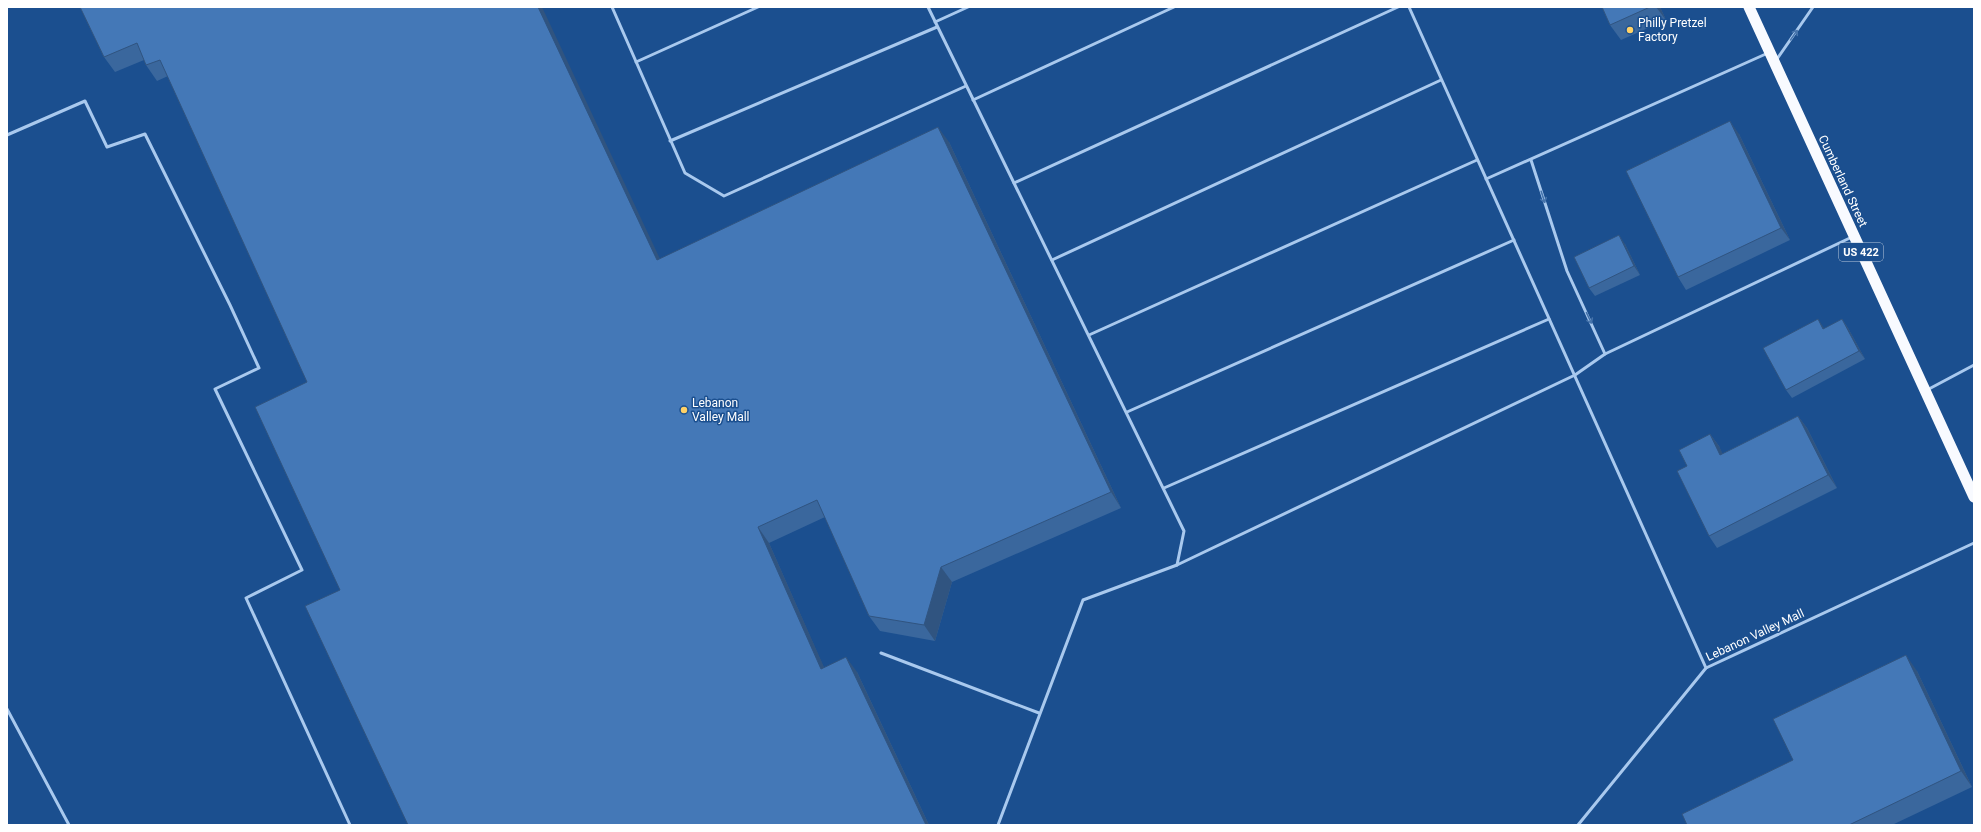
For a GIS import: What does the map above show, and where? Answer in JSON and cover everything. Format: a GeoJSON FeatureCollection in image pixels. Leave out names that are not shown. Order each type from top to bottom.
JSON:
{"type":"FeatureCollection","features":[{"type":"Feature","properties":{"kind":"highway","name":"Cumberland Street"},"geometry":{"type":"LineString","coordinates":[[1749,7],[1974,497]]}},
{"type":"Feature","properties":{"kind":"lane"},"geometry":{"type":"LineString","coordinates":[[612,7],[685,173],[724,196],[966,86]]}},
{"type":"Feature","properties":{"kind":"lane"},"geometry":{"type":"LineString","coordinates":[[636,62],[758,7]]}},
{"type":"Feature","properties":{"kind":"lane"},"geometry":{"type":"LineString","coordinates":[[928,7],[1184,531],[1177,565]]}},
{"type":"Feature","properties":{"kind":"lane"},"geometry":{"type":"LineString","coordinates":[[935,22],[968,7]]}},
{"type":"Feature","properties":{"kind":"lane"},"geometry":{"type":"LineString","coordinates":[[973,100],[1174,7]]}},
{"type":"Feature","properties":{"kind":"lane"},"geometry":{"type":"LineString","coordinates":[[1014,182],[1398,7]]}},
{"type":"Feature","properties":{"kind":"lane"},"geometry":{"type":"LineString","coordinates":[[1415,7],[1409,8],[1706,668]]}},
{"type":"Feature","properties":{"kind":"lane"},"geometry":{"type":"LineString","coordinates":[[1486,179],[1772,57],[1813,7]]}},
{"type":"Feature","properties":{"kind":"lane"},"geometry":{"type":"LineString","coordinates":[[670,141],[937,26]]}},
{"type":"Feature","properties":{"kind":"lane"},"geometry":{"type":"LineString","coordinates":[[1052,260],[1441,80]]}},
{"type":"Feature","properties":{"kind":"lane"},"geometry":{"type":"LineString","coordinates":[[7,129],[8,135],[85,101],[107,147],[145,134],[230,305],[259,368],[215,389],[302,570],[246,598],[350,825]]}},
{"type":"Feature","properties":{"kind":"lane"},"geometry":{"type":"LineString","coordinates":[[1089,335],[1478,160]]}},
{"type":"Feature","properties":{"kind":"lane"},"geometry":{"type":"LineString","coordinates":[[1531,160],[1567,271],[1605,354]]}},
{"type":"Feature","properties":{"kind":"lane"},"geometry":{"type":"LineString","coordinates":[[998,825],[1039,713],[1083,600],[1177,565],[1575,375],[1605,354],[1854,236]]}},
{"type":"Feature","properties":{"kind":"lane"},"geometry":{"type":"LineString","coordinates":[[1127,412],[1514,240]]}},
{"type":"Feature","properties":{"kind":"lane"},"geometry":{"type":"LineString","coordinates":[[1164,488],[1549,319]]}},
{"type":"Feature","properties":{"kind":"lane"},"geometry":{"type":"LineString","coordinates":[[1925,390],[1974,366]]}},
{"type":"Feature","properties":{"kind":"lane","name":"Lebanon Valley Mall"},"geometry":{"type":"LineString","coordinates":[[1579,824],[1706,668],[1974,543]]}},
{"type":"Feature","properties":{"kind":"lane"},"geometry":{"type":"LineString","coordinates":[[882,653],[1039,713]]}},
{"type":"Feature","properties":{"kind":"lane"},"geometry":{"type":"LineString","coordinates":[[7,709],[69,825]]}},
{"type":"Feature","properties":{"kind":"building","name":"Lebanon Valley Mall"},"geometry":{"type":"Polygon","coordinates":[[[80,7],[538,7],[657,260],[938,127],[1111,492],[941,567],[924,625],[869,616],[817,500],[758,527],[821,669],[846,657],[926,825],[408,825],[305,606],[340,590],[255,407],[307,382],[160,60],[146,65],[137,43],[104,57],[80,7]]]}},
{"type":"Feature","properties":{"kind":"building"},"geometry":{"type":"Polygon","coordinates":[[[1602,7],[1650,7],[1610,25],[1602,7]]]}},
{"type":"Feature","properties":{"kind":"building"},"geometry":{"type":"Polygon","coordinates":[[[1730,121],[1781,228],[1678,277],[1626,171],[1730,121]]]}},
{"type":"Feature","properties":{"kind":"building"},"geometry":{"type":"Polygon","coordinates":[[[1619,235],[1634,266],[1589,288],[1574,257],[1619,235]]]}},
{"type":"Feature","properties":{"kind":"building"},"geometry":{"type":"Polygon","coordinates":[[[1818,319],[1823,329],[1842,319],[1859,351],[1786,390],[1763,348],[1818,319]]]}},
{"type":"Feature","properties":{"kind":"building"},"geometry":{"type":"Polygon","coordinates":[[[1798,416],[1828,475],[1709,536],[1677,471],[1687,466],[1679,450],[1710,434],[1720,455],[1798,416]]]}},
{"type":"Feature","properties":{"kind":"building"},"geometry":{"type":"Polygon","coordinates":[[[1906,655],[1961,771],[1849,825],[1687,825],[1682,814],[1793,760],[1773,719],[1906,655]]]}},
{"type":"Feature","properties":{"kind":"place","name":"Philly Pretzel Factory"},"geometry":{"type":"Point","coordinates":[1630,30]}},
{"type":"Feature","properties":{"kind":"place","name":"Lebanon Valley Mall"},"geometry":{"type":"Point","coordinates":[684,410]}}]}
